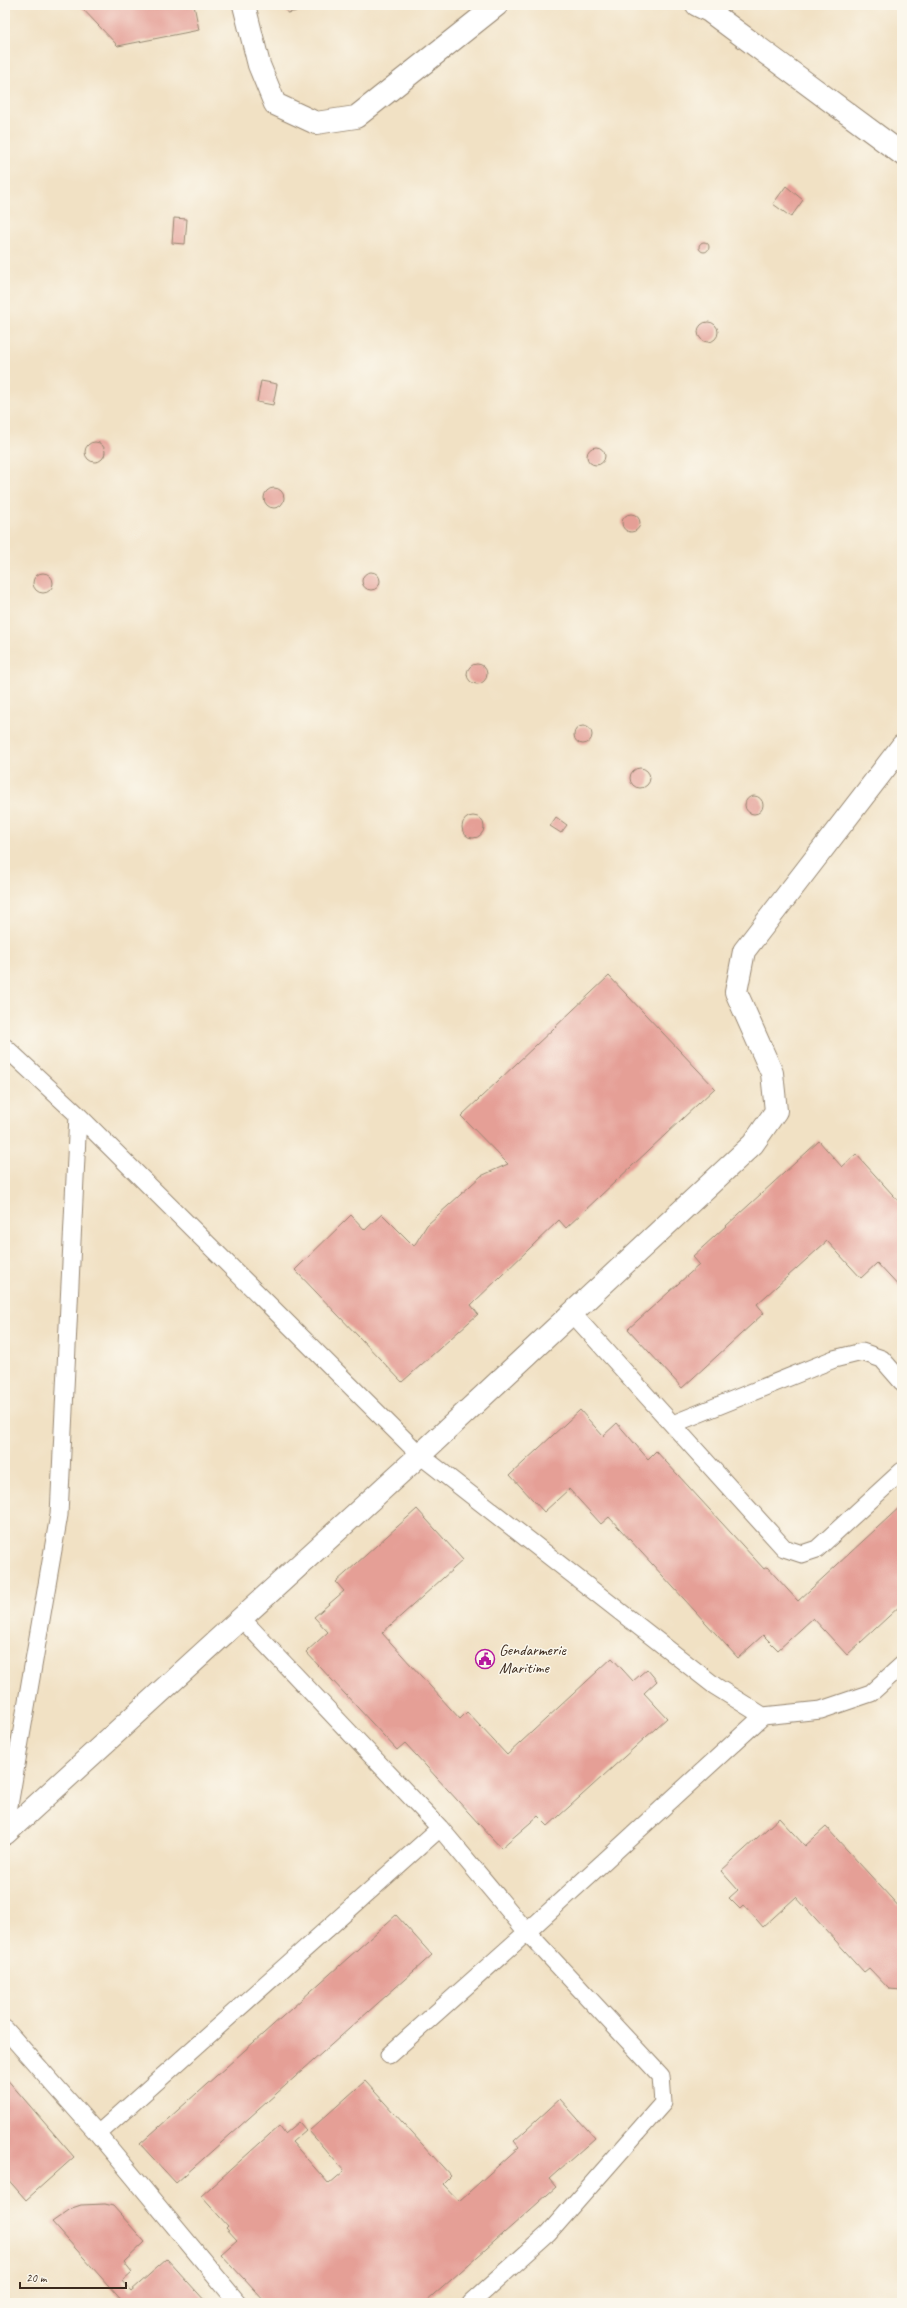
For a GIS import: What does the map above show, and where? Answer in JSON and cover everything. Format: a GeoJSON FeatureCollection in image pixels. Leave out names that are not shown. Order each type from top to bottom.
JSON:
{"type":"FeatureCollection","features":[{"type":"Feature","properties":{"kind":"street"},"geometry":{"type":"LineString","coordinates":[[244,5],[259,65],[275,104],[316,123],[356,116],[497,5]]}},
{"type":"Feature","properties":{"kind":"street"},"geometry":{"type":"LineString","coordinates":[[697,5],[709,11],[902,154]]}},
{"type":"Feature","properties":{"kind":"street"},"geometry":{"type":"LineString","coordinates":[[5,1834],[420,1455],[753,1144],[776,1111],[772,1073],[736,992],[744,951],[902,746]]}},
{"type":"Feature","properties":{"kind":"lane"},"geometry":{"type":"LineString","coordinates":[[5,1047],[78,1116],[420,1455],[715,1686],[763,1716]]}},
{"type":"Feature","properties":{"kind":"lane"},"geometry":{"type":"LineString","coordinates":[[5,1829],[59,1515],[78,1116]]}},
{"type":"Feature","properties":{"kind":"lane"},"geometry":{"type":"LineString","coordinates":[[572,1313],[784,1548],[802,1554],[817,1550],[902,1471]]}},
{"type":"Feature","properties":{"kind":"lane"},"geometry":{"type":"LineString","coordinates":[[673,1424],[834,1360],[862,1352],[882,1359],[902,1382]]}},
{"type":"Feature","properties":{"kind":"lane"},"geometry":{"type":"LineString","coordinates":[[242,1618],[440,1828],[527,1932],[661,2076],[663,2103],[548,2234],[471,2303]]}},
{"type":"Feature","properties":{"kind":"lane"},"geometry":{"type":"LineString","coordinates":[[389,2055],[527,1932],[763,1716],[821,1710],[871,1693],[902,1665]]}},
{"type":"Feature","properties":{"kind":"lane"},"geometry":{"type":"LineString","coordinates":[[98,2134],[440,1828]]}},
{"type":"Feature","properties":{"kind":"lane"},"geometry":{"type":"LineString","coordinates":[[5,2028],[98,2134],[238,2303]]}},
{"type":"Feature","properties":{"kind":"building"},"geometry":{"type":"Polygon","coordinates":[[[79,5],[194,5],[199,30],[118,46],[79,5]]]}},
{"type":"Feature","properties":{"kind":"building"},"geometry":{"type":"Polygon","coordinates":[[[286,5],[324,5],[324,6],[287,13],[286,5]]]}},
{"type":"Feature","properties":{"kind":"building"},"geometry":{"type":"Polygon","coordinates":[[[786,186],[803,200],[791,217],[773,204],[786,186]]]}},
{"type":"Feature","properties":{"kind":"building"},"geometry":{"type":"Polygon","coordinates":[[[174,218],[187,219],[185,244],[172,243],[174,218]]]}},
{"type":"Feature","properties":{"kind":"building"},"geometry":{"type":"Polygon","coordinates":[[[704,242],[709,247],[704,252],[699,247],[704,242]]]}},
{"type":"Feature","properties":{"kind":"building"},"geometry":{"type":"Polygon","coordinates":[[[708,322],[715,325],[718,332],[715,339],[708,342],[701,339],[698,332],[701,325],[708,322]]]}},
{"type":"Feature","properties":{"kind":"building"},"geometry":{"type":"Polygon","coordinates":[[[261,381],[277,384],[273,405],[257,402],[261,381]]]}},
{"type":"Feature","properties":{"kind":"building"},"geometry":{"type":"Polygon","coordinates":[[[95,442],[102,445],[105,452],[102,459],[95,462],[88,459],[85,452],[88,445],[95,442]]]}},
{"type":"Feature","properties":{"kind":"building"},"geometry":{"type":"Polygon","coordinates":[[[596,447],[600,448],[604,452],[604,460],[600,464],[596,465],[592,464],[588,460],[587,456],[588,452],[592,448],[596,447]]]}},
{"type":"Feature","properties":{"kind":"building"},"geometry":{"type":"Polygon","coordinates":[[[274,488],[281,491],[284,498],[281,505],[274,508],[267,505],[264,498],[267,491],[274,488]]]}},
{"type":"Feature","properties":{"kind":"building"},"geometry":{"type":"Polygon","coordinates":[[[627,514],[635,514],[640,519],[638,530],[635,532],[627,532],[622,527],[622,519],[627,514]]]}},
{"type":"Feature","properties":{"kind":"building"},"geometry":{"type":"Polygon","coordinates":[[[367,572],[375,572],[380,577],[378,588],[375,590],[367,590],[362,585],[362,577],[367,572]]]}},
{"type":"Feature","properties":{"kind":"building"},"geometry":{"type":"Polygon","coordinates":[[[43,573],[50,576],[53,583],[50,590],[43,593],[36,590],[33,583],[36,576],[43,573]]]}},
{"type":"Feature","properties":{"kind":"building"},"geometry":{"type":"Polygon","coordinates":[[[477,664],[484,667],[487,674],[484,681],[477,684],[470,681],[467,674],[470,667],[477,664]]]}},
{"type":"Feature","properties":{"kind":"building"},"geometry":{"type":"Polygon","coordinates":[[[579,726],[587,726],[592,731],[590,742],[587,744],[579,744],[574,739],[574,731],[579,726]]]}},
{"type":"Feature","properties":{"kind":"building"},"geometry":{"type":"Polygon","coordinates":[[[640,768],[647,771],[650,778],[647,785],[640,788],[633,785],[630,778],[633,771],[640,768]]]}},
{"type":"Feature","properties":{"kind":"building"},"geometry":{"type":"Polygon","coordinates":[[[750,796],[758,796],[763,801],[761,812],[758,814],[750,814],[745,809],[745,801],[750,796]]]}},
{"type":"Feature","properties":{"kind":"building"},"geometry":{"type":"Polygon","coordinates":[[[473,816],[481,819],[484,827],[481,835],[473,838],[465,835],[462,827],[465,819],[473,816]]]}},
{"type":"Feature","properties":{"kind":"building"},"geometry":{"type":"Polygon","coordinates":[[[556,817],[567,825],[561,833],[550,826],[556,817]]]}},
{"type":"Feature","properties":{"kind":"building"},"geometry":{"type":"Polygon","coordinates":[[[609,976],[715,1088],[566,1228],[559,1220],[471,1305],[478,1314],[402,1382],[295,1270],[351,1215],[365,1230],[382,1214],[414,1246],[427,1225],[481,1176],[508,1164],[461,1116],[609,976]]]}},
{"type":"Feature","properties":{"kind":"building"},"geometry":{"type":"Polygon","coordinates":[[[819,1141],[842,1167],[856,1154],[902,1205],[902,1290],[877,1263],[861,1278],[827,1241],[757,1304],[764,1313],[682,1388],[628,1329],[699,1265],[692,1257],[819,1141]]]}},
{"type":"Feature","properties":{"kind":"building"},"geometry":{"type":"Polygon","coordinates":[[[580,1410],[603,1436],[617,1423],[648,1459],[656,1451],[764,1569],[767,1567],[798,1601],[902,1505],[902,1604],[847,1655],[813,1618],[778,1650],[763,1635],[738,1658],[609,1517],[601,1524],[569,1489],[544,1512],[510,1475],[580,1410]]]}},
{"type":"Feature","properties":{"kind":"building"},"geometry":{"type":"Polygon","coordinates":[[[417,1509],[463,1560],[382,1633],[460,1719],[467,1712],[507,1755],[612,1658],[633,1681],[647,1669],[657,1681],[644,1693],[667,1718],[548,1826],[538,1816],[501,1848],[405,1743],[397,1750],[306,1652],[328,1632],[314,1617],[344,1591],[336,1582],[417,1509]]]}},
{"type":"Feature","properties":{"kind":"building"},"geometry":{"type":"Polygon","coordinates":[[[779,1818],[805,1846],[826,1827],[902,1910],[902,1990],[889,1989],[869,1968],[864,1972],[796,1897],[763,1927],[744,1905],[740,1909],[729,1898],[738,1890],[721,1871],[779,1818]]]}},
{"type":"Feature","properties":{"kind":"building"},"geometry":{"type":"Polygon","coordinates":[[[396,1915],[432,1955],[176,2183],[140,2144],[396,1915]]]}},
{"type":"Feature","properties":{"kind":"building"},"geometry":{"type":"Polygon","coordinates":[[[5,2077],[74,2157],[26,2200],[5,2176],[5,2077]]]}},
{"type":"Feature","properties":{"kind":"building"},"geometry":{"type":"Polygon","coordinates":[[[365,2081],[451,2176],[443,2184],[459,2201],[519,2147],[514,2141],[560,2099],[595,2138],[549,2179],[556,2187],[425,2303],[266,2303],[221,2254],[237,2240],[226,2228],[228,2226],[201,2196],[279,2126],[285,2134],[299,2122],[306,2130],[292,2142],[329,2184],[344,2171],[309,2131],[365,2081]]]}},
{"type":"Feature","properties":{"kind":"building"},"geometry":{"type":"Polygon","coordinates":[[[105,2204],[113,2206],[145,2242],[124,2262],[132,2272],[122,2281],[131,2291],[167,2259],[207,2303],[124,2303],[52,2222],[72,2208],[81,2205],[105,2204]]]}},
{"type":"Feature","properties":{"kind":"place","name":"Gendarmerie Maritime"},"geometry":{"type":"Point","coordinates":[485,1659]}}]}
